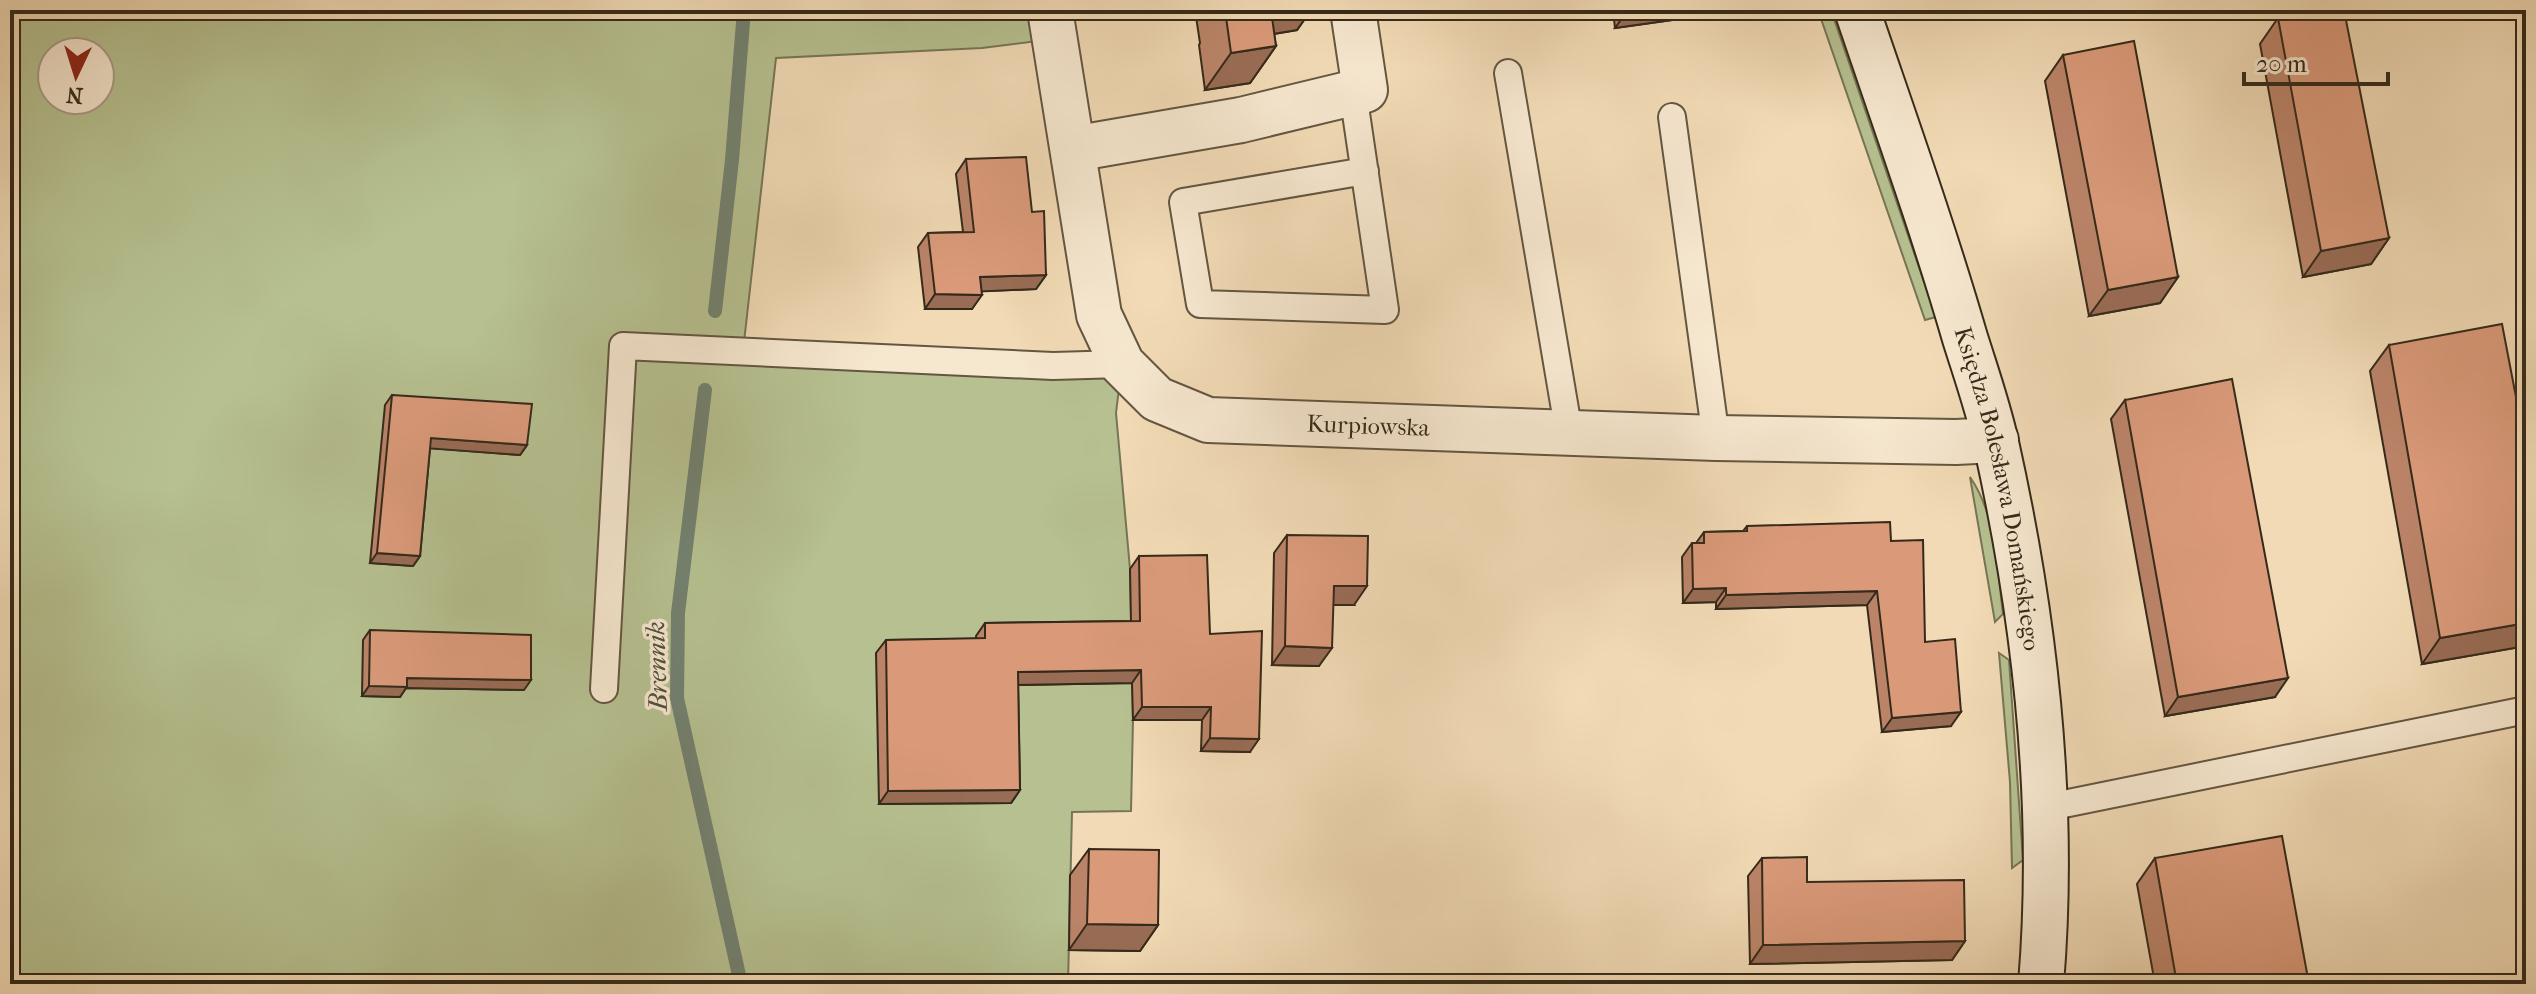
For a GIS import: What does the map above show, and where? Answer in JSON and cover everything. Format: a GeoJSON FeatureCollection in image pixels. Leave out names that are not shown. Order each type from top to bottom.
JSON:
{"type":"FeatureCollection","features":[{"type":"Feature","properties":{"kind":"street","name":"Kurpiowska"},"geometry":{"type":"LineString","coordinates":[[1050,10],[1099,315],[1122,364],[1157,399],[1208,420],[1716,438],[1996,440]]}},
{"type":"Feature","properties":{"kind":"street"},"geometry":{"type":"LineString","coordinates":[[1073,149],[1241,120],[1365,90],[1353,10]]}},
{"type":"Feature","properties":{"kind":"street","name":"Księdza Bolesława Domańskiego"},"geometry":{"type":"LineString","coordinates":[[1857,10],[1947,277],[1996,440],[2028,626],[2038,714],[2046,885],[2041,984]]}},
{"type":"Feature","properties":{"kind":"lane"},"geometry":{"type":"LineString","coordinates":[[1508,73],[1569,433]]}},
{"type":"Feature","properties":{"kind":"lane"},"geometry":{"type":"LineString","coordinates":[[1353,93],[1365,171],[1385,310],[1200,304],[1183,202],[1365,171]]}},
{"type":"Feature","properties":{"kind":"lane"},"geometry":{"type":"LineString","coordinates":[[1672,117],[1716,438]]}},
{"type":"Feature","properties":{"kind":"lane"},"geometry":{"type":"LineString","coordinates":[[604,689],[623,346],[1053,366],[1122,364]]}},
{"type":"Feature","properties":{"kind":"lane"},"geometry":{"type":"LineString","coordinates":[[2044,808],[2526,710]]}},
{"type":"Feature","properties":{"kind":"green space"},"geometry":{"type":"Polygon","coordinates":[[[10,10],[1050,10],[1054,39],[982,48],[776,58],[743,351],[1122,364],[1116,413],[1130,569],[1131,811],[1072,812],[1068,984],[10,984],[10,10]]]}},
{"type":"Feature","properties":{"kind":"green space"},"geometry":{"type":"Polygon","coordinates":[[[1818,10],[1831,10],[1936,317],[1925,320],[1818,10]]]}},
{"type":"Feature","properties":{"kind":"green space"},"geometry":{"type":"Polygon","coordinates":[[[1970,477],[1991,525],[2003,614],[1995,622],[1970,477]]]}},
{"type":"Feature","properties":{"kind":"green space"},"geometry":{"type":"Polygon","coordinates":[[[1999,653],[2009,660],[2023,860],[2012,868],[2010,782],[1999,653]]]}},
{"type":"Feature","properties":{"kind":"building"},"geometry":{"type":"Polygon","coordinates":[[[1225,10],[1271,10],[1276,46],[1231,53],[1225,10]]]}},
{"type":"Feature","properties":{"kind":"building"},"geometry":{"type":"Polygon","coordinates":[[[2344,10],[2389,238],[2321,251],[2278,18],[2344,10]]]}},
{"type":"Feature","properties":{"kind":"building"},"geometry":{"type":"Polygon","coordinates":[[[2134,41],[2178,277],[2108,290],[2063,55],[2134,41]]]}},
{"type":"Feature","properties":{"kind":"building"},"geometry":{"type":"Polygon","coordinates":[[[1026,157],[1032,212],[1044,211],[1046,275],[980,277],[982,295],[935,294],[928,233],[974,232],[966,159],[1026,157]]]}},
{"type":"Feature","properties":{"kind":"building"},"geometry":{"type":"Polygon","coordinates":[[[2502,324],[2526,449],[2526,623],[2440,638],[2389,345],[2502,324]]]}},
{"type":"Feature","properties":{"kind":"building"},"geometry":{"type":"Polygon","coordinates":[[[2232,379],[2288,678],[2178,697],[2125,400],[2232,379]]]}},
{"type":"Feature","properties":{"kind":"building"},"geometry":{"type":"Polygon","coordinates":[[[392,395],[532,404],[527,445],[431,438],[420,556],[377,553],[392,395]]]}},
{"type":"Feature","properties":{"kind":"building"},"geometry":{"type":"Polygon","coordinates":[[[1890,522],[1891,541],[1923,540],[1925,642],[1955,639],[1961,712],[1892,718],[1877,591],[1726,595],[1726,588],[1693,589],[1692,543],[1704,543],[1704,532],[1747,531],[1747,526],[1890,522]]]}},
{"type":"Feature","properties":{"kind":"building"},"geometry":{"type":"Polygon","coordinates":[[[1287,535],[1368,536],[1367,586],[1334,586],[1332,648],[1285,646],[1287,535]]]}},
{"type":"Feature","properties":{"kind":"building"},"geometry":{"type":"Polygon","coordinates":[[[1207,555],[1210,634],[1262,631],[1259,739],[1210,738],[1211,707],[1142,707],[1141,670],[1018,672],[1020,790],[888,791],[886,640],[985,638],[985,623],[1140,621],[1139,556],[1207,555]]]}},
{"type":"Feature","properties":{"kind":"building"},"geometry":{"type":"Polygon","coordinates":[[[370,630],[531,635],[531,680],[407,678],[407,687],[369,686],[370,630]]]}},
{"type":"Feature","properties":{"kind":"building"},"geometry":{"type":"Polygon","coordinates":[[[2282,836],[2309,984],[2177,984],[2155,858],[2282,836]]]}},
{"type":"Feature","properties":{"kind":"building"},"geometry":{"type":"Polygon","coordinates":[[[1089,849],[1159,850],[1158,925],[1087,924],[1089,849]]]}},
{"type":"Feature","properties":{"kind":"building"},"geometry":{"type":"Polygon","coordinates":[[[1807,857],[1807,882],[1964,880],[1965,941],[1763,945],[1762,858],[1807,857]]]}},
{"type":"Feature","properties":{"kind":"waterway","name":"Brennik"},"geometry":{"type":"LineString","coordinates":[[715,311],[732,160],[744,10]]}},
{"type":"Feature","properties":{"kind":"waterway","name":"Brennik"},"geometry":{"type":"LineString","coordinates":[[705,390],[678,613],[677,698],[741,984]]}}]}
